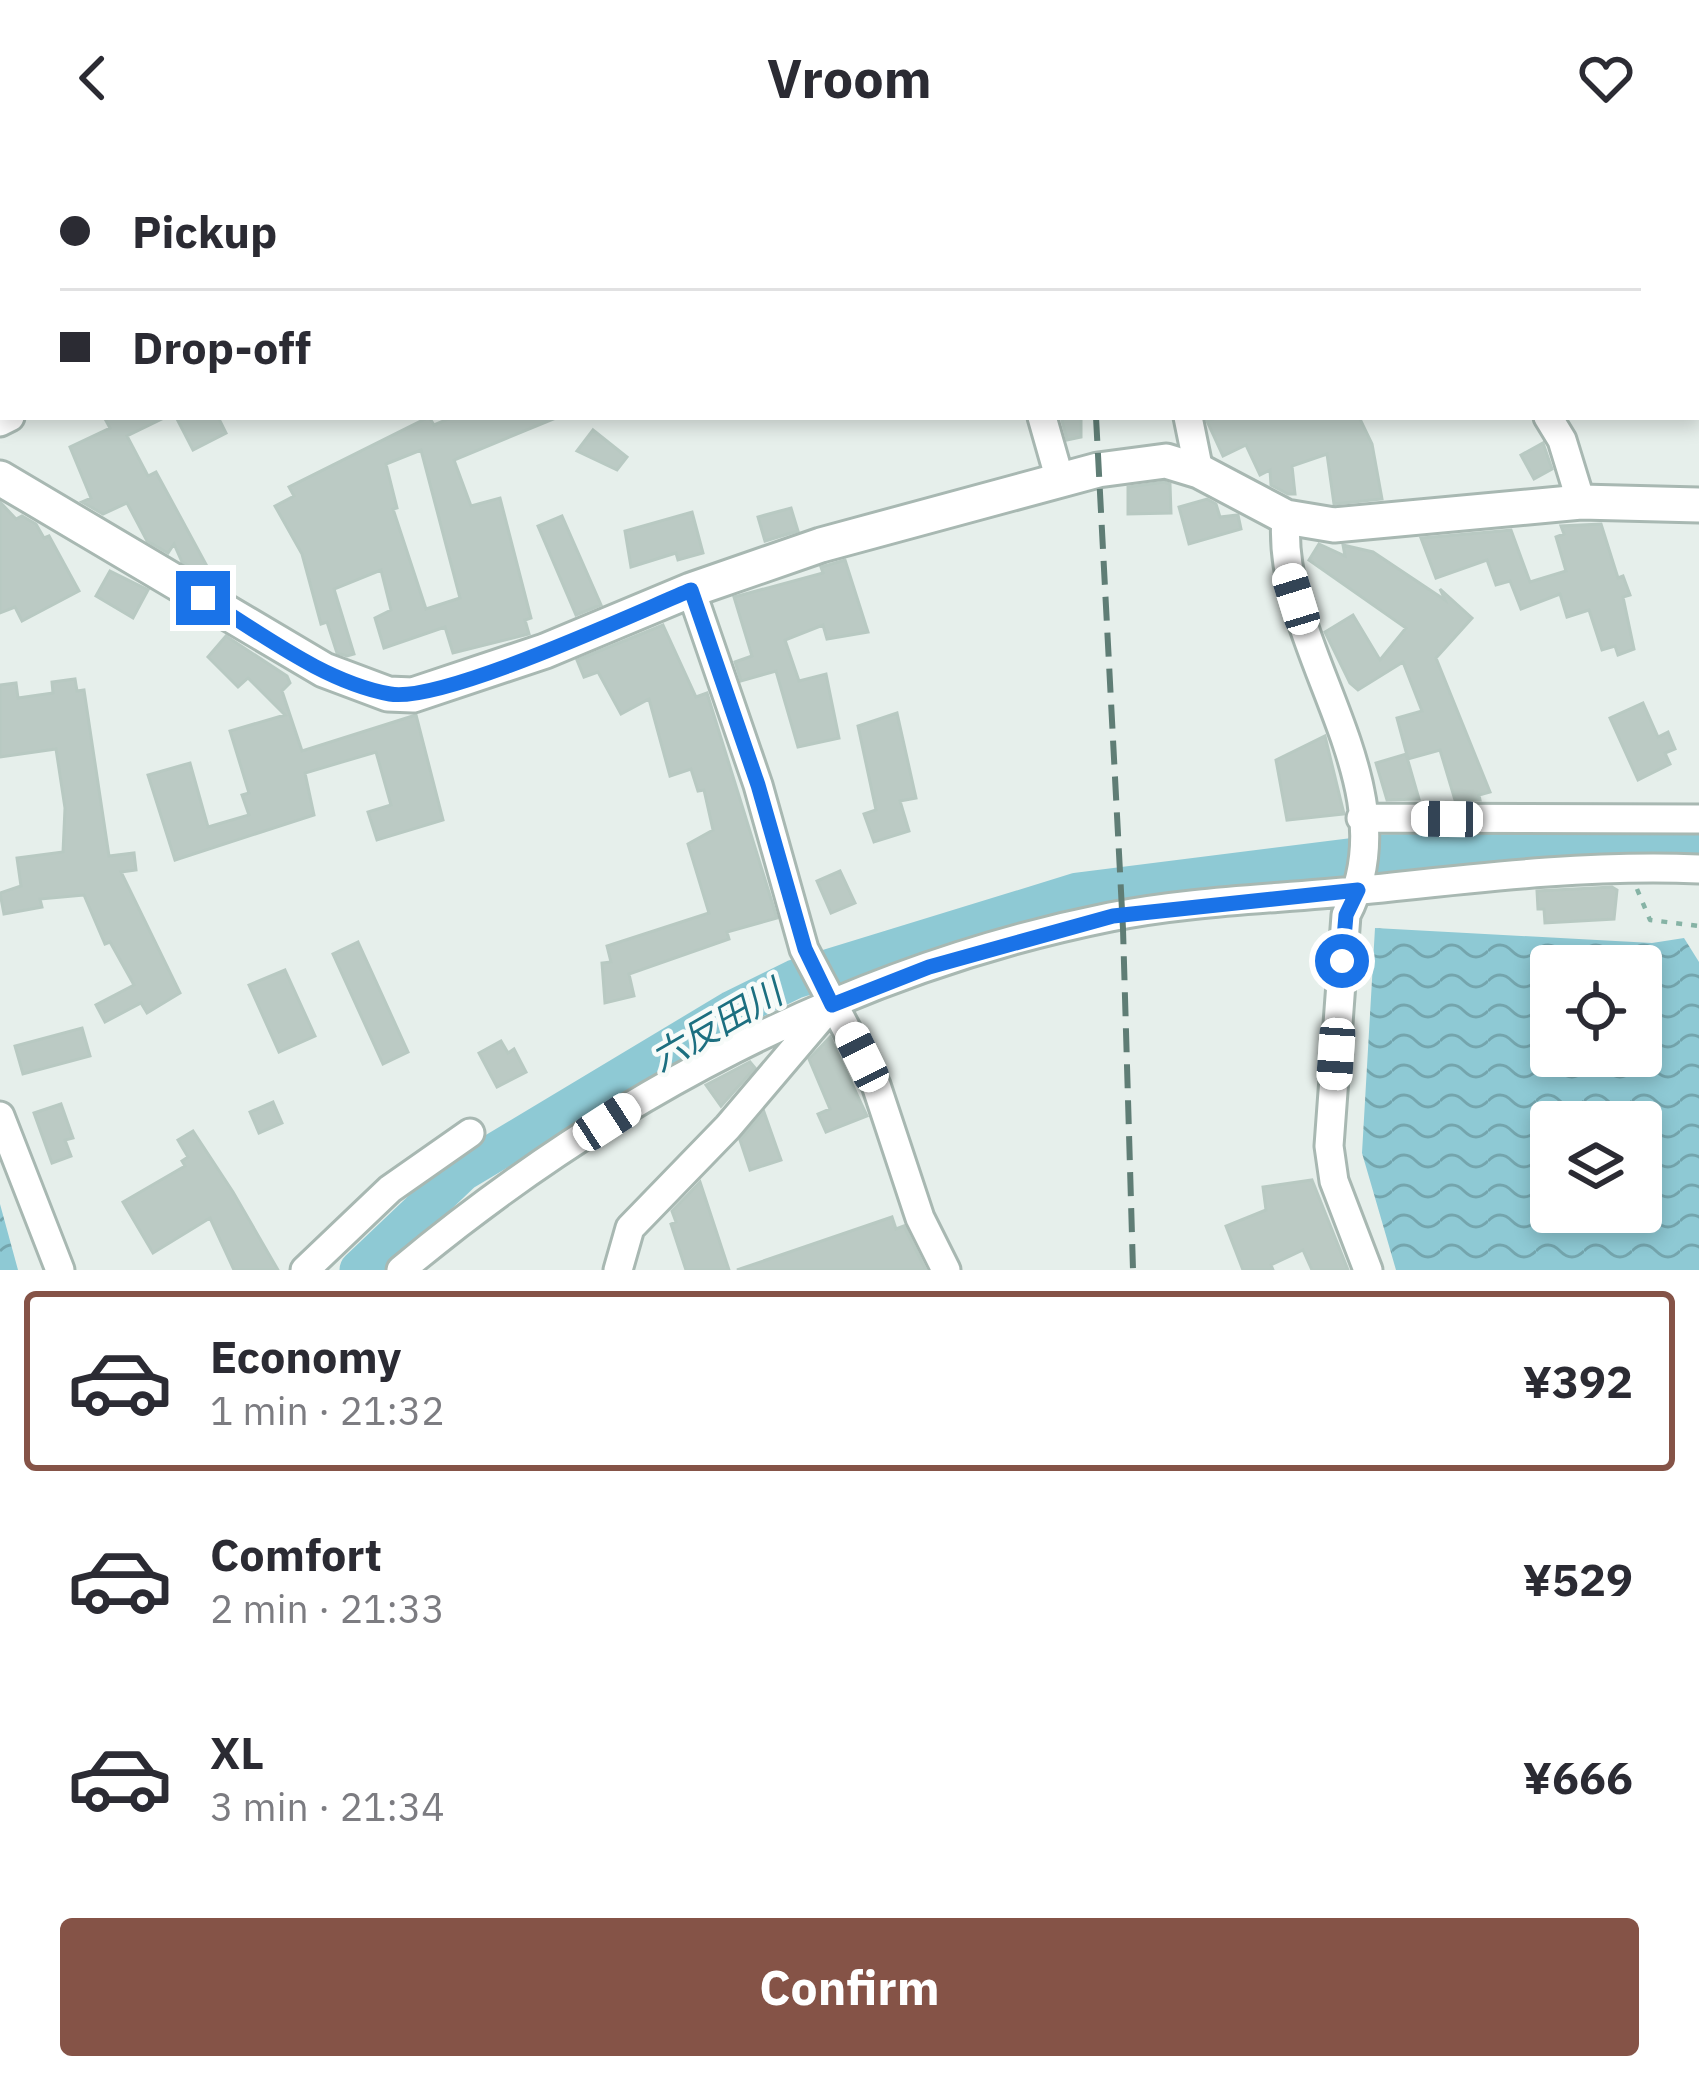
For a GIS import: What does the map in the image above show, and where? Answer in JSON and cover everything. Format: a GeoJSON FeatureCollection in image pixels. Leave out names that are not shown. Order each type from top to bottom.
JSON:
{"type":"FeatureCollection","features":[{"type":"Feature","properties":{"kind":"street"},"geometry":{"type":"LineString","coordinates":[[1043,420],[1060,481]]}},
{"type":"Feature","properties":{"kind":"street"},"geometry":{"type":"LineString","coordinates":[[1189,420],[1199,471]]}},
{"type":"Feature","properties":{"kind":"street"},"geometry":{"type":"LineString","coordinates":[[1550,420],[1570,461],[1581,502]]}},
{"type":"Feature","properties":{"kind":"street"},"geometry":{"type":"LineString","coordinates":[[0,478],[324,670],[388,694],[413,695],[545,651],[691,590],[821,545],[1060,481],[1166,461],[1199,471],[1286,518],[1334,525],[1581,502],[1699,505]]}},
{"type":"Feature","properties":{"kind":"street"},"geometry":{"type":"LineString","coordinates":[[1286,518],[1282,555],[1322,686],[1348,744],[1361,822],[1359,885],[1346,915],[1329,1146],[1334,1181],[1368,1270]]}},
{"type":"Feature","properties":{"kind":"street"},"geometry":{"type":"LineString","coordinates":[[691,590],[758,785],[805,949],[876,1084],[920,1218],[946,1270]]}},
{"type":"Feature","properties":{"kind":"street"},"geometry":{"type":"LineString","coordinates":[[1361,822],[1699,819]]}},
{"type":"Feature","properties":{"kind":"street"},"geometry":{"type":"LineString","coordinates":[[401,1270],[527,1173],[686,1071],[929,967],[1113,916],[1359,885],[1699,869]]}},
{"type":"Feature","properties":{"kind":"street"},"geometry":{"type":"LineString","coordinates":[[618,1270],[630,1228],[728,1127],[832,1005]]}},
{"type":"Feature","properties":{"kind":"street"},"geometry":{"type":"LineString","coordinates":[[0,1117],[60,1270]]}},
{"type":"Feature","properties":{"kind":"street"},"geometry":{"type":"LineString","coordinates":[[305,1270],[390,1189],[470,1133]]}},
{"type":"Feature","properties":{"kind":"path"},"geometry":{"type":"LineString","coordinates":[[1638,870],[1636,896],[1650,920],[1699,926]]}},
{"type":"Feature","properties":{"kind":"water"},"geometry":{"type":"Polygon","coordinates":[[[1375,928],[1652,943],[1684,938],[1699,962],[1699,1270],[1396,1270],[1362,1153],[1375,928]]]}},
{"type":"Feature","properties":{"kind":"water"},"geometry":{"type":"Polygon","coordinates":[[[0,1204],[18,1270],[0,1270],[0,1204]]]}},
{"type":"Feature","properties":{"kind":"building"},"geometry":{"type":"Polygon","coordinates":[[[106,420],[160,420],[127,436],[148,476],[156,472],[215,581],[182,562],[174,544],[168,553],[147,541],[127,503],[103,514],[82,502],[91,498],[70,447],[110,428],[106,420]]]}},
{"type":"Feature","properties":{"kind":"building"},"geometry":{"type":"Polygon","coordinates":[[[178,420],[220,420],[226,433],[193,450],[178,420]]]}},
{"type":"Feature","properties":{"kind":"building"},"geometry":{"type":"Polygon","coordinates":[[[423,420],[434,425],[446,420],[551,420],[454,460],[471,506],[500,498],[531,618],[525,620],[529,634],[453,653],[445,627],[384,648],[375,618],[391,610],[381,570],[334,589],[354,654],[337,653],[327,622],[321,624],[302,554],[275,506],[294,496],[289,487],[423,420]],[[421,450],[386,464],[397,508],[393,509],[426,609],[460,598],[421,450]]]}},
{"type":"Feature","properties":{"kind":"building"},"geometry":{"type":"Polygon","coordinates":[[[1062,420],[1081,420],[1081,437],[1067,440],[1062,420]]]}},
{"type":"Feature","properties":{"kind":"building"},"geometry":{"type":"Polygon","coordinates":[[[1360,420],[1372,444],[1382,499],[1334,504],[1327,454],[1292,466],[1295,494],[1288,494],[1271,485],[1270,470],[1260,475],[1246,445],[1223,456],[1207,421],[1360,420]]]}},
{"type":"Feature","properties":{"kind":"building"},"geometry":{"type":"Polygon","coordinates":[[[593,430],[627,457],[617,470],[577,451],[593,430]]]}},
{"type":"Feature","properties":{"kind":"building"},"geometry":{"type":"Polygon","coordinates":[[[1543,443],[1552,469],[1534,479],[1521,455],[1543,443]]]}},
{"type":"Feature","properties":{"kind":"building"},"geometry":{"type":"Polygon","coordinates":[[[1170,484],[1171,513],[1128,514],[1128,487],[1170,484]]]}},
{"type":"Feature","properties":{"kind":"building"},"geometry":{"type":"Polygon","coordinates":[[[1207,499],[1216,504],[1220,517],[1238,515],[1241,529],[1189,544],[1179,507],[1207,499]]]}},
{"type":"Feature","properties":{"kind":"building"},"geometry":{"type":"Polygon","coordinates":[[[0,502],[16,519],[22,516],[36,524],[44,538],[49,536],[79,591],[22,621],[15,607],[0,613],[0,502]]]}},
{"type":"Feature","properties":{"kind":"building"},"geometry":{"type":"Polygon","coordinates":[[[791,508],[798,531],[765,541],[758,517],[791,508]]]}},
{"type":"Feature","properties":{"kind":"building"},"geometry":{"type":"Polygon","coordinates":[[[692,512],[703,553],[678,560],[676,553],[631,567],[625,531],[692,512]]]}},
{"type":"Feature","properties":{"kind":"building"},"geometry":{"type":"Polygon","coordinates":[[[562,516],[601,605],[576,615],[538,526],[562,516]]]}},
{"type":"Feature","properties":{"kind":"building"},"geometry":{"type":"Polygon","coordinates":[[[1601,524],[1618,578],[1623,576],[1630,595],[1623,597],[1634,649],[1618,655],[1615,646],[1602,650],[1589,610],[1567,617],[1560,594],[1521,609],[1510,581],[1496,585],[1487,560],[1436,578],[1421,538],[1511,530],[1530,582],[1566,571],[1556,537],[1564,534],[1561,526],[1601,524]]]}},
{"type":"Feature","properties":{"kind":"building"},"geometry":{"type":"Polygon","coordinates":[[[1319,544],[1345,556],[1343,545],[1373,552],[1445,600],[1440,589],[1472,618],[1436,658],[1490,792],[1479,795],[1480,800],[1455,800],[1440,750],[1408,759],[1397,718],[1422,711],[1403,662],[1358,690],[1350,683],[1325,632],[1353,615],[1380,660],[1406,628],[1309,560],[1319,544]]]}},
{"type":"Feature","properties":{"kind":"building"},"geometry":{"type":"Polygon","coordinates":[[[845,560],[868,632],[827,639],[823,625],[785,640],[799,681],[826,674],[839,738],[798,747],[776,671],[741,681],[735,662],[752,656],[734,597],[823,573],[821,567],[845,560]]]}},
{"type":"Feature","properties":{"kind":"building"},"geometry":{"type":"Polygon","coordinates":[[[110,571],[148,590],[133,618],[96,596],[110,571]]]}},
{"type":"Feature","properties":{"kind":"building"},"geometry":{"type":"Polygon","coordinates":[[[663,625],[696,697],[707,693],[777,918],[727,932],[729,939],[629,974],[634,996],[605,1003],[602,963],[611,962],[607,946],[709,913],[688,844],[713,830],[704,790],[698,791],[691,769],[670,776],[649,699],[621,714],[598,672],[584,677],[577,660],[663,625]]]}},
{"type":"Feature","properties":{"kind":"building"},"geometry":{"type":"Polygon","coordinates":[[[226,636],[287,676],[290,683],[282,691],[302,751],[416,715],[443,820],[377,840],[368,812],[391,805],[376,752],[305,773],[314,815],[175,860],[148,775],[190,763],[208,827],[249,815],[242,795],[249,793],[230,731],[285,715],[248,678],[238,687],[208,657],[226,636]]]}},
{"type":"Feature","properties":{"kind":"building"},"geometry":{"type":"Polygon","coordinates":[[[75,679],[77,691],[84,690],[109,856],[134,853],[136,870],[121,872],[180,993],[147,1013],[141,1003],[105,1022],[96,1005],[134,985],[110,942],[105,944],[84,895],[40,899],[42,907],[4,914],[0,893],[21,886],[17,858],[63,852],[65,808],[56,749],[0,757],[0,685],[16,683],[18,698],[53,693],[52,682],[75,679]]]}},
{"type":"Feature","properties":{"kind":"building"},"geometry":{"type":"Polygon","coordinates":[[[1643,703],[1658,737],[1668,732],[1675,749],[1665,753],[1670,764],[1638,780],[1610,718],[1643,703]]]}},
{"type":"Feature","properties":{"kind":"building"},"geometry":{"type":"Polygon","coordinates":[[[897,713],[916,798],[900,801],[909,831],[874,842],[864,814],[876,810],[858,726],[897,713]]]}},
{"type":"Feature","properties":{"kind":"building"},"geometry":{"type":"Polygon","coordinates":[[[1325,736],[1344,814],[1287,820],[1276,760],[1325,736]]]}},
{"type":"Feature","properties":{"kind":"building"},"geometry":{"type":"Polygon","coordinates":[[[1406,754],[1419,799],[1387,800],[1376,763],[1406,754]]]}},
{"type":"Feature","properties":{"kind":"building"},"geometry":{"type":"Polygon","coordinates":[[[840,871],[855,903],[831,913],[817,881],[840,871]]]}},
{"type":"Feature","properties":{"kind":"building"},"geometry":{"type":"Polygon","coordinates":[[[1617,890],[1614,919],[1545,923],[1544,909],[1538,909],[1537,891],[1617,890]]]}},
{"type":"Feature","properties":{"kind":"building"},"geometry":{"type":"Polygon","coordinates":[[[358,942],[408,1052],[383,1064],[333,954],[358,942]]]}},
{"type":"Feature","properties":{"kind":"building"},"geometry":{"type":"Polygon","coordinates":[[[285,970],[315,1036],[279,1052],[249,985],[285,970]]]}},
{"type":"Feature","properties":{"kind":"building"},"geometry":{"type":"Polygon","coordinates":[[[82,1028],[90,1056],[23,1074],[15,1046],[82,1028]]]}},
{"type":"Feature","properties":{"kind":"building"},"geometry":{"type":"Polygon","coordinates":[[[830,1037],[867,1116],[826,1132],[818,1114],[830,1109],[809,1059],[830,1037]]]}},
{"type":"Feature","properties":{"kind":"building"},"geometry":{"type":"Polygon","coordinates":[[[501,1041],[508,1053],[514,1049],[526,1072],[497,1087],[479,1053],[501,1041]]]}},
{"type":"Feature","properties":{"kind":"building"},"geometry":{"type":"Polygon","coordinates":[[[750,1062],[755,1068],[721,1106],[706,1085],[750,1062]]]}},
{"type":"Feature","properties":{"kind":"building"},"geometry":{"type":"Polygon","coordinates":[[[273,1102],[282,1123],[259,1133],[250,1112],[273,1102]]]}},
{"type":"Feature","properties":{"kind":"building"},"geometry":{"type":"Polygon","coordinates":[[[61,1104],[73,1138],[65,1140],[71,1156],[52,1163],[34,1113],[61,1104]]]}},
{"type":"Feature","properties":{"kind":"building"},"geometry":{"type":"Polygon","coordinates":[[[764,1112],[781,1160],[750,1170],[740,1140],[764,1112]]]}},
{"type":"Feature","properties":{"kind":"building"},"geometry":{"type":"Polygon","coordinates":[[[193,1131],[278,1270],[234,1270],[210,1218],[153,1253],[123,1202],[185,1166],[182,1161],[188,1157],[178,1140],[193,1131]]]}},
{"type":"Feature","properties":{"kind":"building"},"geometry":{"type":"Polygon","coordinates":[[[1312,1180],[1348,1270],[1312,1270],[1303,1250],[1271,1265],[1273,1270],[1243,1270],[1226,1226],[1266,1210],[1263,1187],[1312,1180]]]}},
{"type":"Feature","properties":{"kind":"building"},"geometry":{"type":"Polygon","coordinates":[[[700,1182],[729,1270],[686,1270],[671,1224],[676,1222],[672,1211],[700,1182]]]}},
{"type":"Feature","properties":{"kind":"building"},"geometry":{"type":"Polygon","coordinates":[[[892,1217],[896,1229],[904,1226],[926,1270],[737,1270],[892,1217]]]}},
{"type":"Feature","properties":{"kind":"waterway","name":"六反田川"},"geometry":{"type":"LineString","coordinates":[[359,1270],[462,1172],[732,1010],[795,979],[1078,892],[1380,854],[1699,848]]}},
{"type":"Feature","properties":{"kind":"railway"},"geometry":{"type":"LineString","coordinates":[[1096,420],[1123,929],[1133,1270]]}},
{"type":"Feature","properties":{"kind":"route"},"geometry":{"type":"LineString","coordinates":[[203,598],[324,670],[388,694],[413,695],[545,651],[691,590],[758,785],[805,949],[832,1005],[929,967],[1113,916],[1358,890],[1346,915],[1342,961]]}}]}
